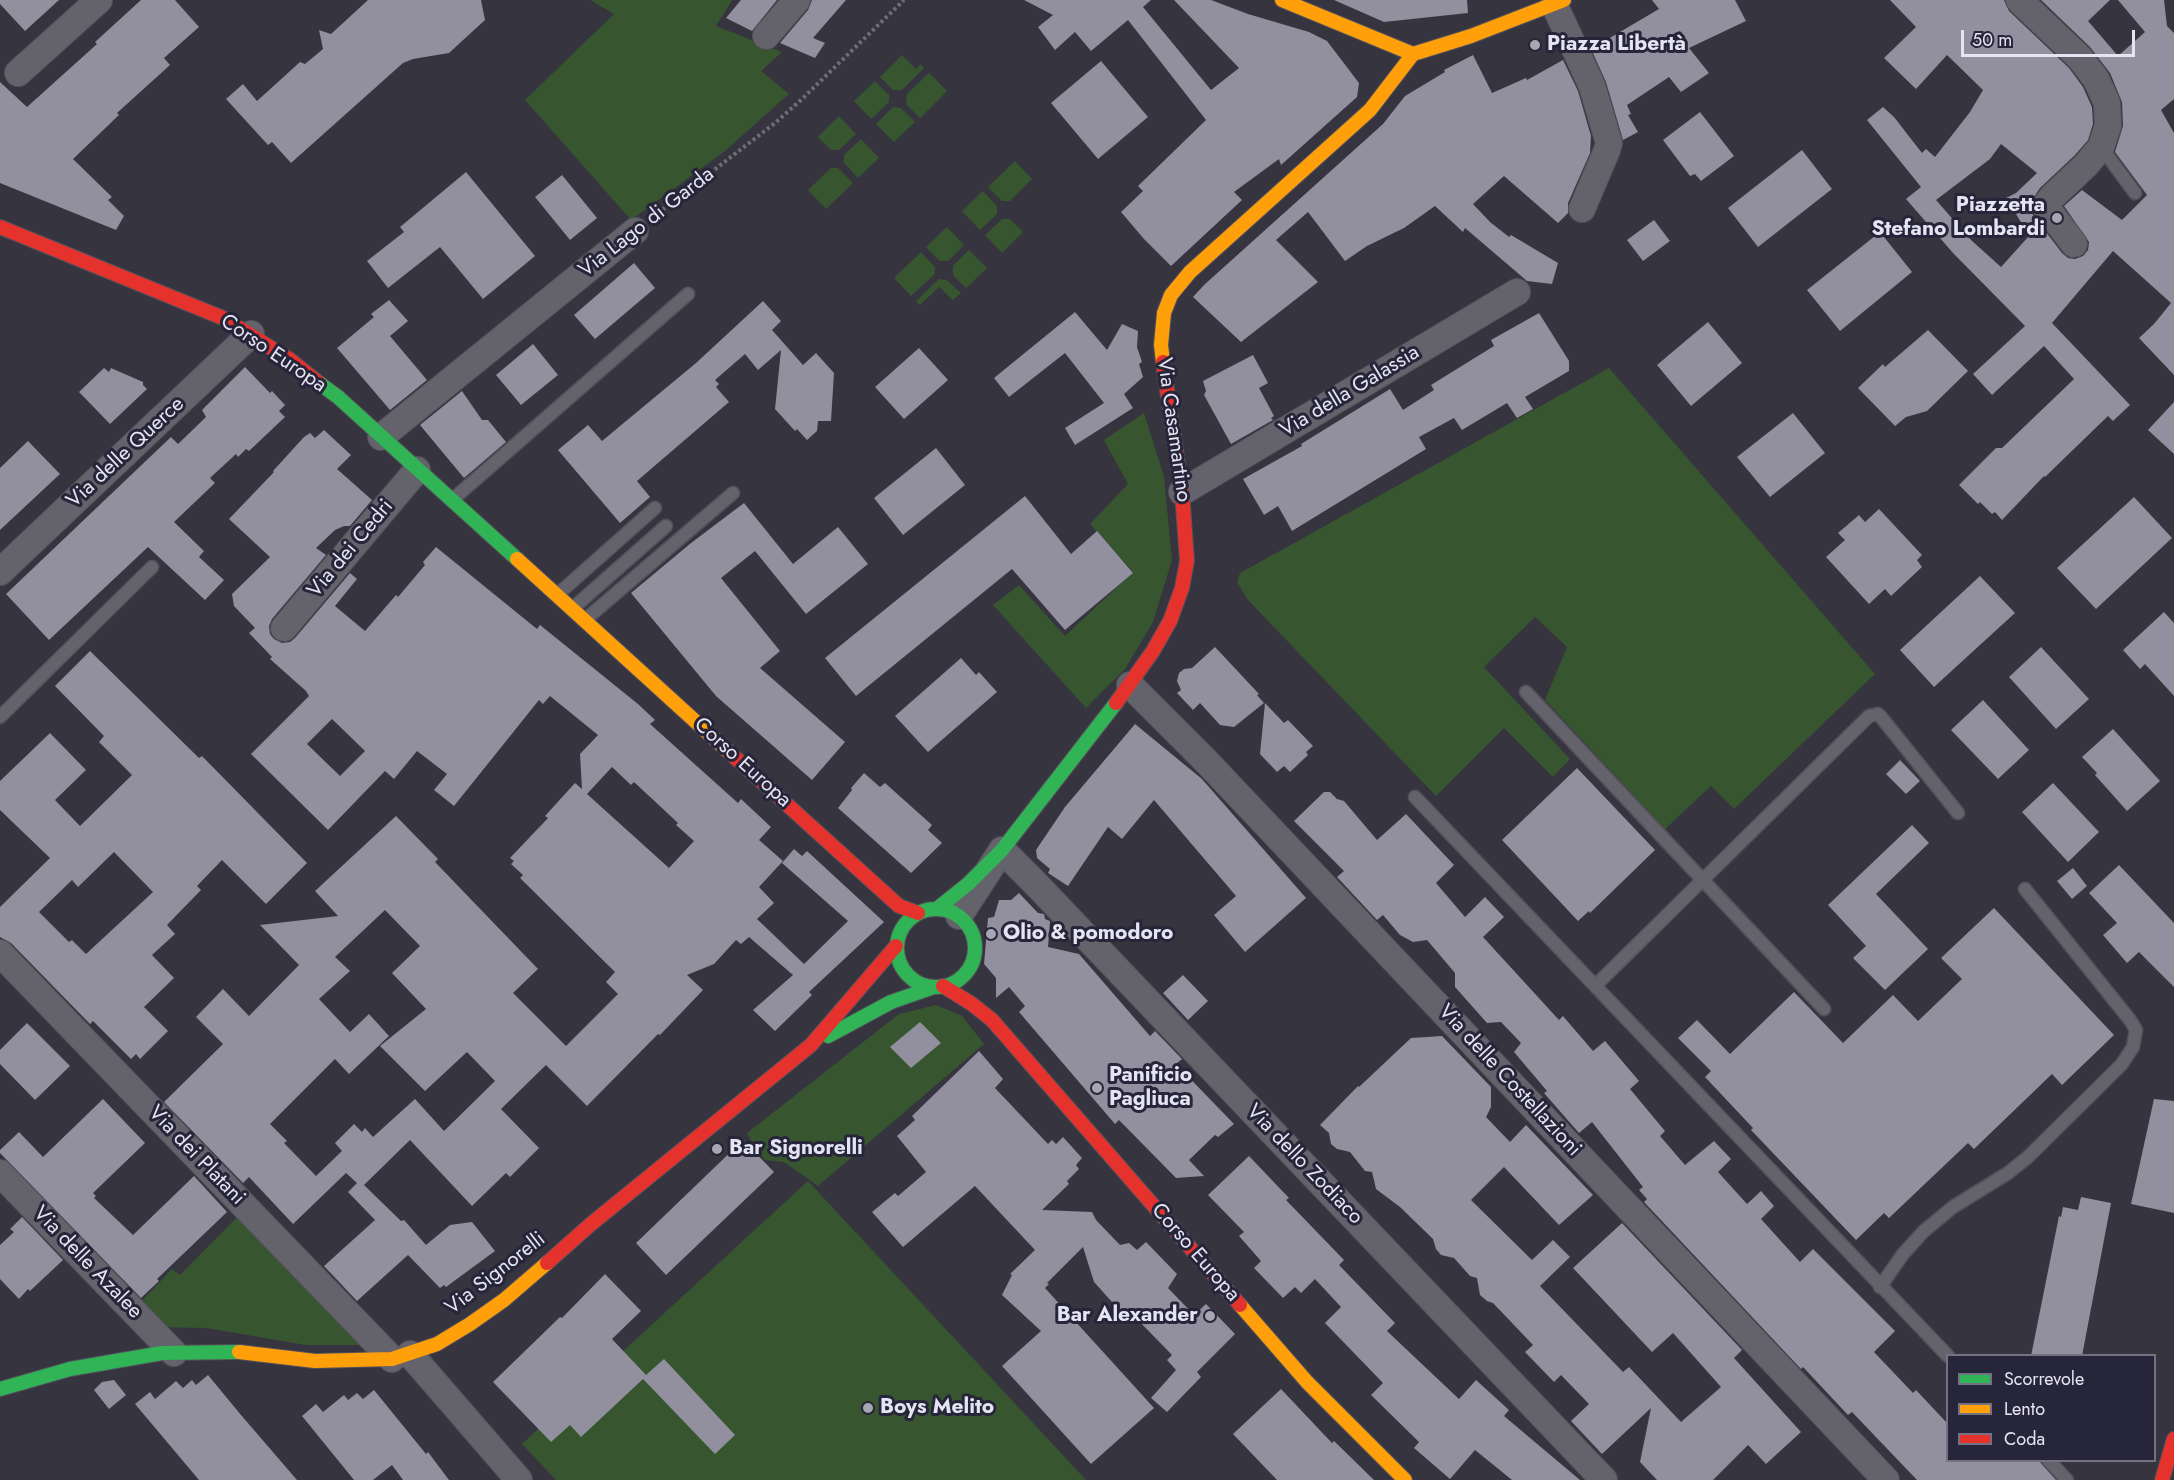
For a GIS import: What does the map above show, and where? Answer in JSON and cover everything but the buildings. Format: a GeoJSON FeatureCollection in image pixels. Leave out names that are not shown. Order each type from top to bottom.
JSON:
{"type":"FeatureCollection","features":[{"type":"Feature","properties":{"kind":"street"},"geometry":{"type":"LineString","coordinates":[[18,74],[99,0]]}},
{"type":"Feature","properties":{"kind":"street"},"geometry":{"type":"LineString","coordinates":[[766,36],[797,0]]}},
{"type":"Feature","properties":{"kind":"street"},"geometry":{"type":"LineString","coordinates":[[1282,0],[1413,54],[1472,36],[1559,2],[1592,86],[1609,142],[1582,209]]}},
{"type":"Feature","properties":{"kind":"street"},"geometry":{"type":"LineString","coordinates":[[2019,0],[2064,40],[2080,58],[2096,80],[2107,103],[2109,126],[2101,147],[2045,207],[2074,244]]}},
{"type":"Feature","properties":{"kind":"street","name":"Via Casamartino"},"geometry":{"type":"LineString","coordinates":[[949,912],[1002,850],[1130,685],[1154,651],[1170,621],[1182,588],[1187,561],[1186,529],[1161,345],[1164,313],[1172,295],[1190,272],[1370,110],[1413,54]]}},
{"type":"Feature","properties":{"kind":"street","name":"Corso Europa"},"geometry":{"type":"LineString","coordinates":[[0,227],[223,318],[251,334],[304,371],[572,609],[904,923]]}},
{"type":"Feature","properties":{"kind":"street","name":"Via Lago di Garda"},"geometry":{"type":"LineString","coordinates":[[381,437],[635,231]]}},
{"type":"Feature","properties":{"kind":"street","name":"Via della Galassia"},"geometry":{"type":"LineString","coordinates":[[1182,492],[1517,292]]}},
{"type":"Feature","properties":{"kind":"street","name":"Via delle Querce"},"geometry":{"type":"LineString","coordinates":[[0,572],[251,334]]}},
{"type":"Feature","properties":{"kind":"street","name":"Via dei Cedri"},"geometry":{"type":"LineString","coordinates":[[284,628],[417,470]]}},
{"type":"Feature","properties":{"kind":"street","name":"Via delle Costellazioni"},"geometry":{"type":"LineString","coordinates":[[1130,685],[1206,761],[1886,1480]]}},
{"type":"Feature","properties":{"kind":"street","name":"Via dello Zodiaco"},"geometry":{"type":"LineString","coordinates":[[1002,850],[1604,1480]]}},
{"type":"Feature","properties":{"kind":"street"},"geometry":{"type":"LineString","coordinates":[[949,912],[968,924],[975,946],[974,958],[969,969],[958,980],[938,987],[919,983],[906,974],[899,961],[904,923],[949,912]]}},
{"type":"Feature","properties":{"kind":"street","name":"Via Signorelli"},"geometry":{"type":"LineString","coordinates":[[811,1045],[904,923]]}},
{"type":"Feature","properties":{"kind":"street","name":"Via dei Platani"},"geometry":{"type":"LineString","coordinates":[[0,953],[401,1356],[519,1480]]}},
{"type":"Feature","properties":{"kind":"street","name":"Corso Europa"},"geometry":{"type":"LineString","coordinates":[[969,969],[974,987],[992,1020]]}},
{"type":"Feature","properties":{"kind":"street","name":"Corso Europa"},"geometry":{"type":"LineString","coordinates":[[938,987],[972,1004],[992,1020],[1307,1382],[1405,1480]]}},
{"type":"Feature","properties":{"kind":"street","name":"Via Signorelli"},"geometry":{"type":"LineString","coordinates":[[5,1382],[162,1353],[240,1352],[315,1361],[401,1356],[437,1344],[504,1300],[591,1224],[811,1045],[891,1002],[938,987]]}},
{"type":"Feature","properties":{"kind":"street","name":"Via delle Azalee"},"geometry":{"type":"LineString","coordinates":[[0,1173],[174,1353]]}},
{"type":"Feature","properties":{"kind":"street"},"geometry":{"type":"LineString","coordinates":[[2162,1480],[2174,1439]]}},
{"type":"Feature","properties":{"kind":"lane"},"geometry":{"type":"LineString","coordinates":[[2101,147],[2135,194]]}},
{"type":"Feature","properties":{"kind":"lane"},"geometry":{"type":"LineString","coordinates":[[451,500],[688,294]]}},
{"type":"Feature","properties":{"kind":"lane"},"geometry":{"type":"LineString","coordinates":[[585,621],[733,493]]}},
{"type":"Feature","properties":{"kind":"lane"},"geometry":{"type":"LineString","coordinates":[[556,596],[655,508]]}},
{"type":"Feature","properties":{"kind":"lane"},"geometry":{"type":"LineString","coordinates":[[572,609],[666,526]]}},
{"type":"Feature","properties":{"kind":"lane"},"geometry":{"type":"LineString","coordinates":[[0,717],[152,567]]}},
{"type":"Feature","properties":{"kind":"lane"},"geometry":{"type":"LineString","coordinates":[[1526,692],[1824,1010]]}},
{"type":"Feature","properties":{"kind":"lane"},"geometry":{"type":"LineString","coordinates":[[1595,986],[1869,716],[1878,714],[1885,720],[1958,813]]}},
{"type":"Feature","properties":{"kind":"lane"},"geometry":{"type":"LineString","coordinates":[[1415,797],[1946,1355]]}},
{"type":"Feature","properties":{"kind":"lane"},"geometry":{"type":"LineString","coordinates":[[1880,1287],[1903,1254],[1924,1231],[1953,1207],[2000,1178],[2028,1157],[2122,1064],[2133,1047],[2136,1030],[2130,1020],[2025,890]]}},
{"type":"Feature","properties":{"kind":"lane"},"geometry":{"type":"LineString","coordinates":[[2049,1462],[2067,1480]]}},
{"type":"Feature","properties":{"kind":"path","name":"Via Lago di Garda"},"geometry":{"type":"LineString","coordinates":[[635,231],[784,115],[824,80],[904,0]]}},
{"type":"Feature","properties":{"kind":"green space"},"geometry":{"type":"Polygon","coordinates":[[[590,0],[732,0],[716,26],[782,52],[761,71],[789,94],[725,151],[631,220],[525,100],[614,14],[590,0]]]}},
{"type":"Feature","properties":{"kind":"green space"},"geometry":{"type":"Polygon","coordinates":[[[902,55],[916,69],[921,64],[924,68],[902,90],[893,90],[880,77],[902,55]]]}},
{"type":"Feature","properties":{"kind":"green space"},"geometry":{"type":"Polygon","coordinates":[[[929,73],[947,91],[920,118],[906,104],[907,94],[929,73]]]}},
{"type":"Feature","properties":{"kind":"green space"},"geometry":{"type":"Polygon","coordinates":[[[875,81],[889,95],[889,102],[871,119],[854,101],[875,81]]]}},
{"type":"Feature","properties":{"kind":"green space"},"geometry":{"type":"Polygon","coordinates":[[[893,107],[901,108],[915,122],[894,142],[876,124],[893,107]]]}},
{"type":"Feature","properties":{"kind":"green space"},"geometry":{"type":"Polygon","coordinates":[[[839,116],[856,134],[839,150],[831,150],[818,137],[839,116]]]}},
{"type":"Feature","properties":{"kind":"green space"},"geometry":{"type":"Polygon","coordinates":[[[861,139],[879,158],[858,178],[844,163],[844,155],[861,139]]]}},
{"type":"Feature","properties":{"kind":"green space"},"geometry":{"type":"Polygon","coordinates":[[[1015,161],[1032,179],[1010,201],[1002,201],[988,187],[1015,161]]]}},
{"type":"Feature","properties":{"kind":"green space"},"geometry":{"type":"Polygon","coordinates":[[[831,168],[838,168],[853,183],[826,209],[808,190],[831,168]]]}},
{"type":"Feature","properties":{"kind":"green space"},"geometry":{"type":"Polygon","coordinates":[[[983,191],[997,206],[997,214],[980,230],[962,211],[983,191]]]}},
{"type":"Feature","properties":{"kind":"green space"},"geometry":{"type":"Polygon","coordinates":[[[1002,219],[1010,219],[1023,232],[1002,253],[985,235],[1002,219]]]}},
{"type":"Feature","properties":{"kind":"green space"},"geometry":{"type":"Polygon","coordinates":[[[947,227],[964,245],[948,261],[940,261],[926,247],[947,227]]]}},
{"type":"Feature","properties":{"kind":"green space"},"geometry":{"type":"Polygon","coordinates":[[[969,250],[987,268],[966,288],[953,275],[953,266],[969,250]]]}},
{"type":"Feature","properties":{"kind":"green space"},"geometry":{"type":"Polygon","coordinates":[[[921,252],[935,267],[935,274],[911,296],[894,278],[921,252]]]}},
{"type":"Feature","properties":{"kind":"green space"},"geometry":{"type":"Polygon","coordinates":[[[939,279],[947,280],[961,293],[953,300],[939,287],[920,305],[916,301],[939,279]]]}},
{"type":"Feature","properties":{"kind":"green space"},"geometry":{"type":"Polygon","coordinates":[[[1609,368],[1875,674],[1734,809],[1711,786],[1665,829],[1545,700],[1567,647],[1535,617],[1484,667],[1570,759],[1553,777],[1504,728],[1436,796],[1247,599],[1237,582],[1240,573],[1609,368]]]}},
{"type":"Feature","properties":{"kind":"green space"},"geometry":{"type":"Polygon","coordinates":[[[1144,413],[1164,477],[1172,560],[1153,622],[1125,669],[1086,708],[993,605],[1019,585],[1065,636],[1133,572],[1090,524],[1128,484],[1104,440],[1144,413]]]}},
{"type":"Feature","properties":{"kind":"green space"},"geometry":{"type":"Polygon","coordinates":[[[936,1005],[962,1016],[984,1044],[818,1186],[784,1162],[765,1160],[747,1133],[899,1014],[936,1005]]]}},
{"type":"Feature","properties":{"kind":"green space"},"geometry":{"type":"Polygon","coordinates":[[[808,1181],[1086,1480],[556,1480],[522,1444],[808,1181]]]}},
{"type":"Feature","properties":{"kind":"green space"},"geometry":{"type":"Polygon","coordinates":[[[242,1212],[372,1345],[306,1345],[206,1328],[157,1327],[139,1304],[172,1269],[180,1275],[242,1212]]]}},
{"type":"Feature","properties":{"kind":"traffic: fast"},"geometry":{"type":"LineString","coordinates":[[319,383],[338,397],[517,559]]}},
{"type":"Feature","properties":{"kind":"traffic: fast"},"geometry":{"type":"LineString","coordinates":[[938,908],[968,884],[1002,850],[1116,703]]}},
{"type":"Feature","properties":{"kind":"traffic: fast"},"geometry":{"type":"LineString","coordinates":[[936,909],[951,912],[964,920],[972,933],[975,948],[972,963],[964,976],[951,984],[936,987],[921,984],[908,976],[900,963],[897,948],[900,933],[908,920],[921,912],[936,909]]}},
{"type":"Feature","properties":{"kind":"traffic: fast"},"geometry":{"type":"LineString","coordinates":[[828,1036],[891,1002],[934,987]]}},
{"type":"Feature","properties":{"kind":"traffic: fast"},"geometry":{"type":"LineString","coordinates":[[0,1389],[70,1369],[162,1353],[239,1352]]}},
{"type":"Feature","properties":{"kind":"traffic: slow"},"geometry":{"type":"LineString","coordinates":[[1282,0],[1413,54],[1471,36],[1564,0]]}},
{"type":"Feature","properties":{"kind":"traffic: slow"},"geometry":{"type":"LineString","coordinates":[[1163,362],[1161,345],[1164,313],[1171,295],[1190,272],[1370,110],[1413,54]]}},
{"type":"Feature","properties":{"kind":"traffic: slow"},"geometry":{"type":"LineString","coordinates":[[517,559],[729,752]]}},
{"type":"Feature","properties":{"kind":"traffic: slow"},"geometry":{"type":"LineString","coordinates":[[239,1352],[315,1361],[392,1359],[437,1344],[470,1324],[504,1300],[547,1263]]}},
{"type":"Feature","properties":{"kind":"traffic: slow"},"geometry":{"type":"LineString","coordinates":[[1240,1305],[1307,1382],[1405,1480]]}},
{"type":"Feature","properties":{"kind":"traffic: jam"},"geometry":{"type":"LineString","coordinates":[[0,227],[223,318],[289,359],[319,383]]}},
{"type":"Feature","properties":{"kind":"traffic: jam"},"geometry":{"type":"LineString","coordinates":[[1116,703],[1153,651],[1170,621],[1182,588],[1187,561],[1182,492],[1163,362]]}},
{"type":"Feature","properties":{"kind":"traffic: jam"},"geometry":{"type":"LineString","coordinates":[[729,752],[899,906],[918,913]]}},
{"type":"Feature","properties":{"kind":"traffic: jam"},"geometry":{"type":"LineString","coordinates":[[547,1263],[591,1224],[811,1045],[896,946]]}},
{"type":"Feature","properties":{"kind":"traffic: jam"},"geometry":{"type":"LineString","coordinates":[[943,986],[992,1020],[1240,1305]]}},
{"type":"Feature","properties":{"kind":"traffic: jam"},"geometry":{"type":"LineString","coordinates":[[2162,1480],[2174,1439]]}},
{"type":"Feature","properties":{"kind":"place","name":"Piazza Libertà"},"geometry":{"type":"Point","coordinates":[1535,45]}},
{"type":"Feature","properties":{"kind":"place","name":"Piazzetta Stefano Lombardi"},"geometry":{"type":"Point","coordinates":[2057,218]}},
{"type":"Feature","properties":{"kind":"place","name":"Olio & pomodoro"},"geometry":{"type":"Point","coordinates":[991,934]}},
{"type":"Feature","properties":{"kind":"place","name":"Panificio Pagliuca"},"geometry":{"type":"Point","coordinates":[1097,1088]}},
{"type":"Feature","properties":{"kind":"place","name":"Bar Signorelli"},"geometry":{"type":"Point","coordinates":[717,1149]}},
{"type":"Feature","properties":{"kind":"place","name":"Bar Alexander"},"geometry":{"type":"Point","coordinates":[1210,1316]}},
{"type":"Feature","properties":{"kind":"place","name":"Boys Melito"},"geometry":{"type":"Point","coordinates":[868,1408]}}]}
